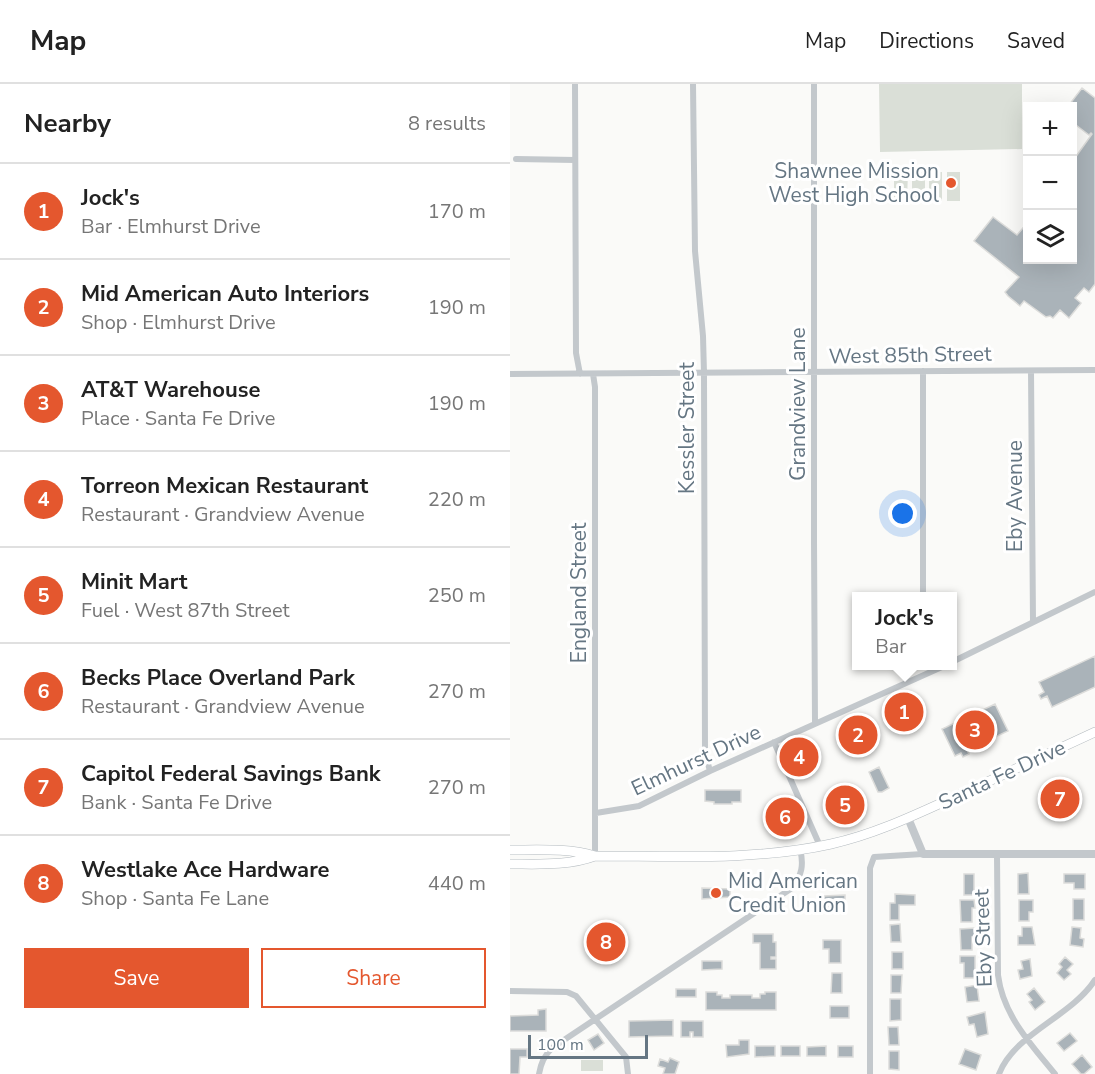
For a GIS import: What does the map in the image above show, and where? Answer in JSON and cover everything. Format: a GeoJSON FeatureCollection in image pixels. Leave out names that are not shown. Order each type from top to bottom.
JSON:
{"type":"FeatureCollection","features":[{"type":"Feature","properties":{"kind":"main road","name":"Santa Fe Drive"},"geometry":{"type":"LineString","coordinates":[[595,856],[743,855],[820,846],[874,832],[908,818],[1095,732]]}},
{"type":"Feature","properties":{"kind":"main road"},"geometry":{"type":"LineString","coordinates":[[510,850],[564,850],[595,856]]}},
{"type":"Feature","properties":{"kind":"main road"},"geometry":{"type":"LineString","coordinates":[[510,864],[568,863],[595,856]]}},
{"type":"Feature","properties":{"kind":"street"},"geometry":{"type":"LineString","coordinates":[[575,84],[576,353],[580,374]]}},
{"type":"Feature","properties":{"kind":"street","name":"Kessler Street"},"geometry":{"type":"LineString","coordinates":[[693,84],[695,251],[704,336],[705,753],[710,771]]}},
{"type":"Feature","properties":{"kind":"street","name":"Grandview Lane"},"geometry":{"type":"LineString","coordinates":[[814,84],[815,723]]}},
{"type":"Feature","properties":{"kind":"street"},"geometry":{"type":"LineString","coordinates":[[516,159],[575,160]]}},
{"type":"Feature","properties":{"kind":"street","name":"Eby Avenue"},"geometry":{"type":"LineString","coordinates":[[1031,370],[1033,622]]}},
{"type":"Feature","properties":{"kind":"street","name":"West 85th Street"},"geometry":{"type":"LineString","coordinates":[[510,374],[1095,370]]}},
{"type":"Feature","properties":{"kind":"street"},"geometry":{"type":"LineString","coordinates":[[923,371],[923,592]]}},
{"type":"Feature","properties":{"kind":"street","name":"England Street"},"geometry":{"type":"LineString","coordinates":[[593,374],[595,387],[597,813]]}},
{"type":"Feature","properties":{"kind":"street"},"geometry":{"type":"LineString","coordinates":[[957,660],[1095,592]]}},
{"type":"Feature","properties":{"kind":"street","name":"Elmhurst Drive"},"geometry":{"type":"LineString","coordinates":[[597,813],[639,806],[924,670]]}},
{"type":"Feature","properties":{"kind":"street"},"geometry":{"type":"LineString","coordinates":[[774,742],[820,846]]}},
{"type":"Feature","properties":{"kind":"street"},"geometry":{"type":"LineString","coordinates":[[595,856],[597,813]]}},
{"type":"Feature","properties":{"kind":"street"},"geometry":{"type":"LineString","coordinates":[[908,818],[923,854]]}},
{"type":"Feature","properties":{"kind":"street"},"geometry":{"type":"LineString","coordinates":[[539,1074],[546,1054],[792,888],[799,880],[802,870],[800,849]]}},
{"type":"Feature","properties":{"kind":"street"},"geometry":{"type":"LineString","coordinates":[[870,1074],[870,868],[874,857],[923,854],[1095,854]]}},
{"type":"Feature","properties":{"kind":"street","name":"Eby Street"},"geometry":{"type":"LineString","coordinates":[[997,855],[999,984],[1007,1010],[1054,1074]]}},
{"type":"Feature","properties":{"kind":"street"},"geometry":{"type":"LineString","coordinates":[[999,1074],[1010,1054],[1078,1000],[1095,980]]}},
{"type":"Feature","properties":{"kind":"street"},"geometry":{"type":"LineString","coordinates":[[510,991],[567,992],[576,996],[626,1057],[628,1074]]}},
{"type":"Feature","properties":{"kind":"shaded area"},"geometry":{"type":"Polygon","coordinates":[[[879,84],[1022,84],[1022,149],[880,152],[879,84]]]}},
{"type":"Feature","properties":{"kind":"shaded area"},"geometry":{"type":"Polygon","coordinates":[[[894,172],[908,172],[907,201],[894,201],[894,172]]]}},
{"type":"Feature","properties":{"kind":"shaded area"},"geometry":{"type":"Polygon","coordinates":[[[912,172],[925,172],[925,201],[912,201],[912,172]]]}},
{"type":"Feature","properties":{"kind":"shaded area"},"geometry":{"type":"Polygon","coordinates":[[[929,172],[942,172],[942,201],[929,201],[929,172]]]}},
{"type":"Feature","properties":{"kind":"shaded area"},"geometry":{"type":"Polygon","coordinates":[[[947,172],[960,172],[960,201],[947,201],[947,172]]]}},
{"type":"Feature","properties":{"kind":"shaded area"},"geometry":{"type":"Polygon","coordinates":[[[581,1060],[603,1060],[603,1071],[581,1071],[581,1060]]]}},
{"type":"Feature","properties":{"kind":"building","name":"Shawnee Mission West High School"},"geometry":{"type":"Polygon","coordinates":[[[1082,88],[1095,98],[1095,284],[1089,292],[1084,288],[1075,298],[1081,303],[1069,318],[1060,310],[1053,318],[1046,317],[1024,301],[1020,306],[1008,296],[1005,292],[1019,277],[974,241],[993,217],[1017,235],[1023,228],[1023,264],[1077,264],[1077,155],[1092,134],[1089,135],[1077,126],[1077,102],[1071,102],[1082,88]]]}},
{"type":"Feature","properties":{"kind":"building"},"geometry":{"type":"Polygon","coordinates":[[[1095,656],[1095,687],[1052,707],[1047,696],[1041,699],[1039,695],[1044,692],[1039,682],[1095,656]]]}},
{"type":"Feature","properties":{"kind":"building"},"geometry":{"type":"Polygon","coordinates":[[[904,700],[913,720],[904,724],[896,704],[904,700]]]}},
{"type":"Feature","properties":{"kind":"building"},"geometry":{"type":"Polygon","coordinates":[[[995,704],[1008,731],[967,750],[969,754],[963,757],[961,753],[955,756],[942,729],[995,704]]]}},
{"type":"Feature","properties":{"kind":"building"},"geometry":{"type":"Polygon","coordinates":[[[862,719],[873,742],[853,751],[842,728],[862,719]]]}},
{"type":"Feature","properties":{"kind":"building"},"geometry":{"type":"Polygon","coordinates":[[[801,749],[807,762],[811,760],[813,765],[800,771],[791,753],[801,749]]]}},
{"type":"Feature","properties":{"kind":"building"},"geometry":{"type":"Polygon","coordinates":[[[879,767],[889,788],[882,792],[878,792],[869,772],[879,767]]]}},
{"type":"Feature","properties":{"kind":"building"},"geometry":{"type":"Polygon","coordinates":[[[1065,788],[1072,802],[1054,811],[1047,797],[1065,788]]]}},
{"type":"Feature","properties":{"kind":"building"},"geometry":{"type":"Polygon","coordinates":[[[705,790],[741,790],[741,802],[714,804],[714,802],[705,801],[705,790]]]}},
{"type":"Feature","properties":{"kind":"building"},"geometry":{"type":"Polygon","coordinates":[[[785,801],[797,826],[784,832],[772,807],[785,801]]]}},
{"type":"Feature","properties":{"kind":"building"},"geometry":{"type":"Polygon","coordinates":[[[1028,873],[1029,894],[1018,894],[1018,874],[1028,873]]]}},
{"type":"Feature","properties":{"kind":"building"},"geometry":{"type":"Polygon","coordinates":[[[964,874],[974,874],[974,895],[964,895],[964,874]]]}},
{"type":"Feature","properties":{"kind":"building"},"geometry":{"type":"Polygon","coordinates":[[[1064,874],[1085,874],[1085,889],[1074,889],[1074,883],[1064,883],[1064,874]]]}},
{"type":"Feature","properties":{"kind":"building","name":"Mid American Credit Union"},"geometry":{"type":"Polygon","coordinates":[[[702,888],[730,889],[730,897],[702,899],[702,888]]]}},
{"type":"Feature","properties":{"kind":"building"},"geometry":{"type":"Polygon","coordinates":[[[895,894],[915,895],[915,905],[899,905],[899,920],[890,920],[890,903],[895,903],[895,894]]]}},
{"type":"Feature","properties":{"kind":"building"},"geometry":{"type":"Polygon","coordinates":[[[845,895],[845,909],[825,909],[824,896],[845,895]]]}},
{"type":"Feature","properties":{"kind":"building"},"geometry":{"type":"Polygon","coordinates":[[[1073,899],[1084,899],[1084,920],[1073,920],[1073,899]]]}},
{"type":"Feature","properties":{"kind":"building"},"geometry":{"type":"Polygon","coordinates":[[[960,900],[974,900],[972,922],[961,922],[960,900]]]}},
{"type":"Feature","properties":{"kind":"building"},"geometry":{"type":"Polygon","coordinates":[[[1019,900],[1033,900],[1033,912],[1029,912],[1029,921],[1019,921],[1019,900]]]}},
{"type":"Feature","properties":{"kind":"building"},"geometry":{"type":"Polygon","coordinates":[[[900,924],[901,942],[891,942],[890,925],[900,924]]]}},
{"type":"Feature","properties":{"kind":"building"},"geometry":{"type":"Polygon","coordinates":[[[1022,927],[1032,927],[1035,945],[1018,945],[1018,936],[1022,936],[1022,927]]]}},
{"type":"Feature","properties":{"kind":"building"},"geometry":{"type":"Polygon","coordinates":[[[1072,927],[1081,928],[1080,938],[1084,939],[1083,947],[1070,945],[1072,927]]]}},
{"type":"Feature","properties":{"kind":"building"},"geometry":{"type":"Polygon","coordinates":[[[975,928],[972,950],[961,950],[960,929],[975,928]]]}},
{"type":"Feature","properties":{"kind":"building"},"geometry":{"type":"Polygon","coordinates":[[[753,934],[773,934],[773,942],[776,942],[776,957],[771,957],[771,959],[776,959],[776,969],[760,969],[760,943],[753,943],[753,934]]]}},
{"type":"Feature","properties":{"kind":"building"},"geometry":{"type":"Polygon","coordinates":[[[823,940],[841,940],[841,963],[829,963],[829,949],[823,949],[823,940]]]}},
{"type":"Feature","properties":{"kind":"building"},"geometry":{"type":"Polygon","coordinates":[[[892,952],[903,952],[903,969],[892,969],[892,952]]]}},
{"type":"Feature","properties":{"kind":"building"},"geometry":{"type":"Polygon","coordinates":[[[960,956],[975,956],[975,978],[964,978],[964,963],[960,963],[960,956]]]}},
{"type":"Feature","properties":{"kind":"building"},"geometry":{"type":"Polygon","coordinates":[[[1065,957],[1073,964],[1067,970],[1071,974],[1064,980],[1057,973],[1062,967],[1059,964],[1065,957]]]}},
{"type":"Feature","properties":{"kind":"building"},"geometry":{"type":"Polygon","coordinates":[[[1030,959],[1032,976],[1020,979],[1018,970],[1023,969],[1021,961],[1030,959]]]}},
{"type":"Feature","properties":{"kind":"building"},"geometry":{"type":"Polygon","coordinates":[[[702,961],[722,961],[722,969],[702,970],[702,961]]]}},
{"type":"Feature","properties":{"kind":"building"},"geometry":{"type":"Polygon","coordinates":[[[832,973],[842,973],[842,993],[831,993],[832,973]]]}},
{"type":"Feature","properties":{"kind":"building"},"geometry":{"type":"Polygon","coordinates":[[[891,975],[902,975],[901,993],[891,993],[891,975]]]}},
{"type":"Feature","properties":{"kind":"building"},"geometry":{"type":"Polygon","coordinates":[[[977,985],[979,1001],[967,1002],[965,987],[977,985]]]}},
{"type":"Feature","properties":{"kind":"building"},"geometry":{"type":"Polygon","coordinates":[[[1034,988],[1045,1002],[1035,1010],[1027,994],[1034,988]]]}},
{"type":"Feature","properties":{"kind":"building"},"geometry":{"type":"Polygon","coordinates":[[[676,989],[696,989],[696,997],[676,997],[676,989]]]}},
{"type":"Feature","properties":{"kind":"building"},"geometry":{"type":"Polygon","coordinates":[[[706,992],[717,992],[717,995],[722,995],[722,998],[730,998],[730,995],[752,995],[752,998],[760,998],[760,994],[765,994],[765,992],[776,992],[776,1010],[706,1010],[706,992]]]}},
{"type":"Feature","properties":{"kind":"building"},"geometry":{"type":"Polygon","coordinates":[[[890,999],[901,999],[901,1020],[890,1021],[890,999]]]}},
{"type":"Feature","properties":{"kind":"building"},"geometry":{"type":"Polygon","coordinates":[[[830,1006],[849,1006],[849,1018],[830,1018],[830,1006]]]}},
{"type":"Feature","properties":{"kind":"building"},"geometry":{"type":"Polygon","coordinates":[[[546,1009],[546,1031],[510,1031],[510,1016],[538,1015],[538,1010],[546,1009]]]}},
{"type":"Feature","properties":{"kind":"building"},"geometry":{"type":"Polygon","coordinates":[[[985,1012],[988,1034],[977,1037],[974,1024],[969,1025],[967,1017],[985,1012]]]}},
{"type":"Feature","properties":{"kind":"building"},"geometry":{"type":"Polygon","coordinates":[[[673,1020],[673,1036],[629,1037],[629,1021],[673,1020]]]}},
{"type":"Feature","properties":{"kind":"building"},"geometry":{"type":"Polygon","coordinates":[[[681,1021],[703,1021],[703,1037],[693,1037],[693,1032],[690,1032],[690,1037],[681,1037],[681,1021]]]}},
{"type":"Feature","properties":{"kind":"building"},"geometry":{"type":"Polygon","coordinates":[[[888,1027],[898,1027],[899,1045],[889,1045],[888,1027]]]}},
{"type":"Feature","properties":{"kind":"building"},"geometry":{"type":"Polygon","coordinates":[[[1070,1033],[1077,1041],[1064,1051],[1057,1043],[1070,1033]]]}},
{"type":"Feature","properties":{"kind":"building"},"geometry":{"type":"Polygon","coordinates":[[[598,1034],[604,1043],[594,1050],[588,1040],[598,1034]]]}},
{"type":"Feature","properties":{"kind":"building"},"geometry":{"type":"Polygon","coordinates":[[[739,1040],[749,1040],[749,1054],[727,1057],[726,1045],[739,1045],[739,1040]]]}},
{"type":"Feature","properties":{"kind":"building"},"geometry":{"type":"Polygon","coordinates":[[[755,1046],[775,1046],[775,1056],[755,1057],[755,1046]]]}},
{"type":"Feature","properties":{"kind":"building"},"geometry":{"type":"Polygon","coordinates":[[[781,1046],[800,1046],[800,1056],[781,1056],[781,1046]]]}},
{"type":"Feature","properties":{"kind":"building"},"geometry":{"type":"Polygon","coordinates":[[[826,1046],[826,1056],[807,1056],[807,1047],[826,1046]]]}},
{"type":"Feature","properties":{"kind":"building"},"geometry":{"type":"Polygon","coordinates":[[[838,1046],[853,1046],[853,1057],[838,1057],[838,1046]]]}},
{"type":"Feature","properties":{"kind":"building"},"geometry":{"type":"Polygon","coordinates":[[[510,1049],[527,1049],[527,1057],[520,1057],[519,1074],[510,1074],[510,1049]]]}},
{"type":"Feature","properties":{"kind":"building"},"geometry":{"type":"Polygon","coordinates":[[[965,1049],[981,1055],[976,1070],[959,1064],[965,1049]]]}},
{"type":"Feature","properties":{"kind":"building"},"geometry":{"type":"Polygon","coordinates":[[[889,1051],[899,1051],[899,1070],[889,1069],[889,1051]]]}},
{"type":"Feature","properties":{"kind":"building"},"geometry":{"type":"Polygon","coordinates":[[[1082,1055],[1092,1067],[1084,1074],[1081,1074],[1072,1064],[1082,1055]]]}},
{"type":"Feature","properties":{"kind":"building"},"geometry":{"type":"Polygon","coordinates":[[[670,1058],[679,1062],[675,1074],[663,1074],[665,1068],[658,1066],[660,1059],[668,1062],[670,1058]]]}},
{"type":"Feature","properties":{"kind":"place","name":"Shawnee Mission West High School"},"geometry":{"type":"Point","coordinates":[951,183]}},
{"type":"Feature","properties":{"kind":"place","name":"Jock's"},"geometry":{"type":"Point","coordinates":[904,712]}},
{"type":"Feature","properties":{"kind":"place","name":"AT&T Warehouse"},"geometry":{"type":"Point","coordinates":[975,730]}},
{"type":"Feature","properties":{"kind":"place","name":"Mid American Auto Interiors"},"geometry":{"type":"Point","coordinates":[858,735]}},
{"type":"Feature","properties":{"kind":"place","name":"Torreon Mexican Restaurant"},"geometry":{"type":"Point","coordinates":[799,757]}},
{"type":"Feature","properties":{"kind":"place","name":"Capitol Federal Savings Bank"},"geometry":{"type":"Point","coordinates":[1060,799]}},
{"type":"Feature","properties":{"kind":"place","name":"Minit Mart"},"geometry":{"type":"Point","coordinates":[845,805]}},
{"type":"Feature","properties":{"kind":"place","name":"Becks Place Overland Park"},"geometry":{"type":"Point","coordinates":[785,817]}},
{"type":"Feature","properties":{"kind":"place","name":"Mid American Credit Union"},"geometry":{"type":"Point","coordinates":[716,893]}},
{"type":"Feature","properties":{"kind":"place","name":"Westlake Ace Hardware"},"geometry":{"type":"Point","coordinates":[606,942]}}]}
